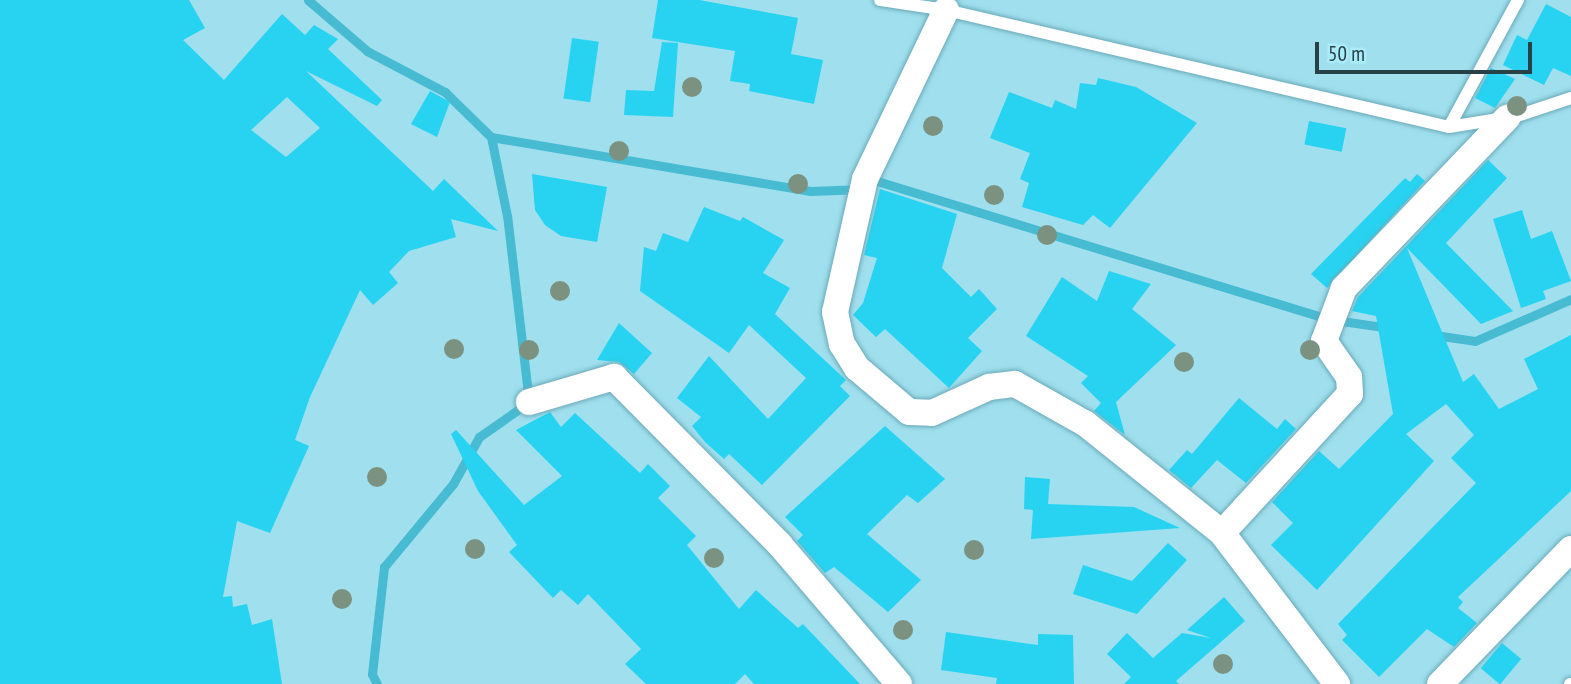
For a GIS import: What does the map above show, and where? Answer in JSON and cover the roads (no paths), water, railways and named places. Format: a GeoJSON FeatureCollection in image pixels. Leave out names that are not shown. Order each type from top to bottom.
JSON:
{"type":"FeatureCollection","features":[{"type":"Feature","properties":{"kind":"street"},"geometry":{"type":"LineString","coordinates":[[947,5],[864,179],[835,312],[842,344],[857,368],[909,412],[932,413],[989,387],[1015,384],[1038,392],[1222,533],[1336,684]]}},
{"type":"Feature","properties":{"kind":"street"},"geometry":{"type":"LineString","coordinates":[[1222,533],[1350,394],[1349,377],[1324,341],[1344,288],[1507,118]]}},
{"type":"Feature","properties":{"kind":"street"},"geometry":{"type":"LineString","coordinates":[[528,402],[614,377],[780,545],[899,684]]}},
{"type":"Feature","properties":{"kind":"street"},"geometry":{"type":"LineString","coordinates":[[1440,684],[1571,548]]}},
{"type":"Feature","properties":{"kind":"lane"},"geometry":{"type":"LineString","coordinates":[[880,0],[947,5],[1449,127],[1507,118],[1571,98]]}},
{"type":"Feature","properties":{"kind":"lane"},"geometry":{"type":"LineString","coordinates":[[1449,127],[1518,0]]}},
{"type":"Feature","properties":{"kind":"waterway"},"geometry":{"type":"LineString","coordinates":[[308,0],[367,51],[445,92],[491,137],[810,191],[864,189],[877,181],[1328,319],[1390,328]]}},
{"type":"Feature","properties":{"kind":"waterway"},"geometry":{"type":"LineString","coordinates":[[377,684],[372,674],[384,567],[453,484],[479,437],[529,402],[507,216],[491,137]]}},
{"type":"Feature","properties":{"kind":"waterway"},"geometry":{"type":"LineString","coordinates":[[1435,335],[1475,341],[1571,299]]}}]}
